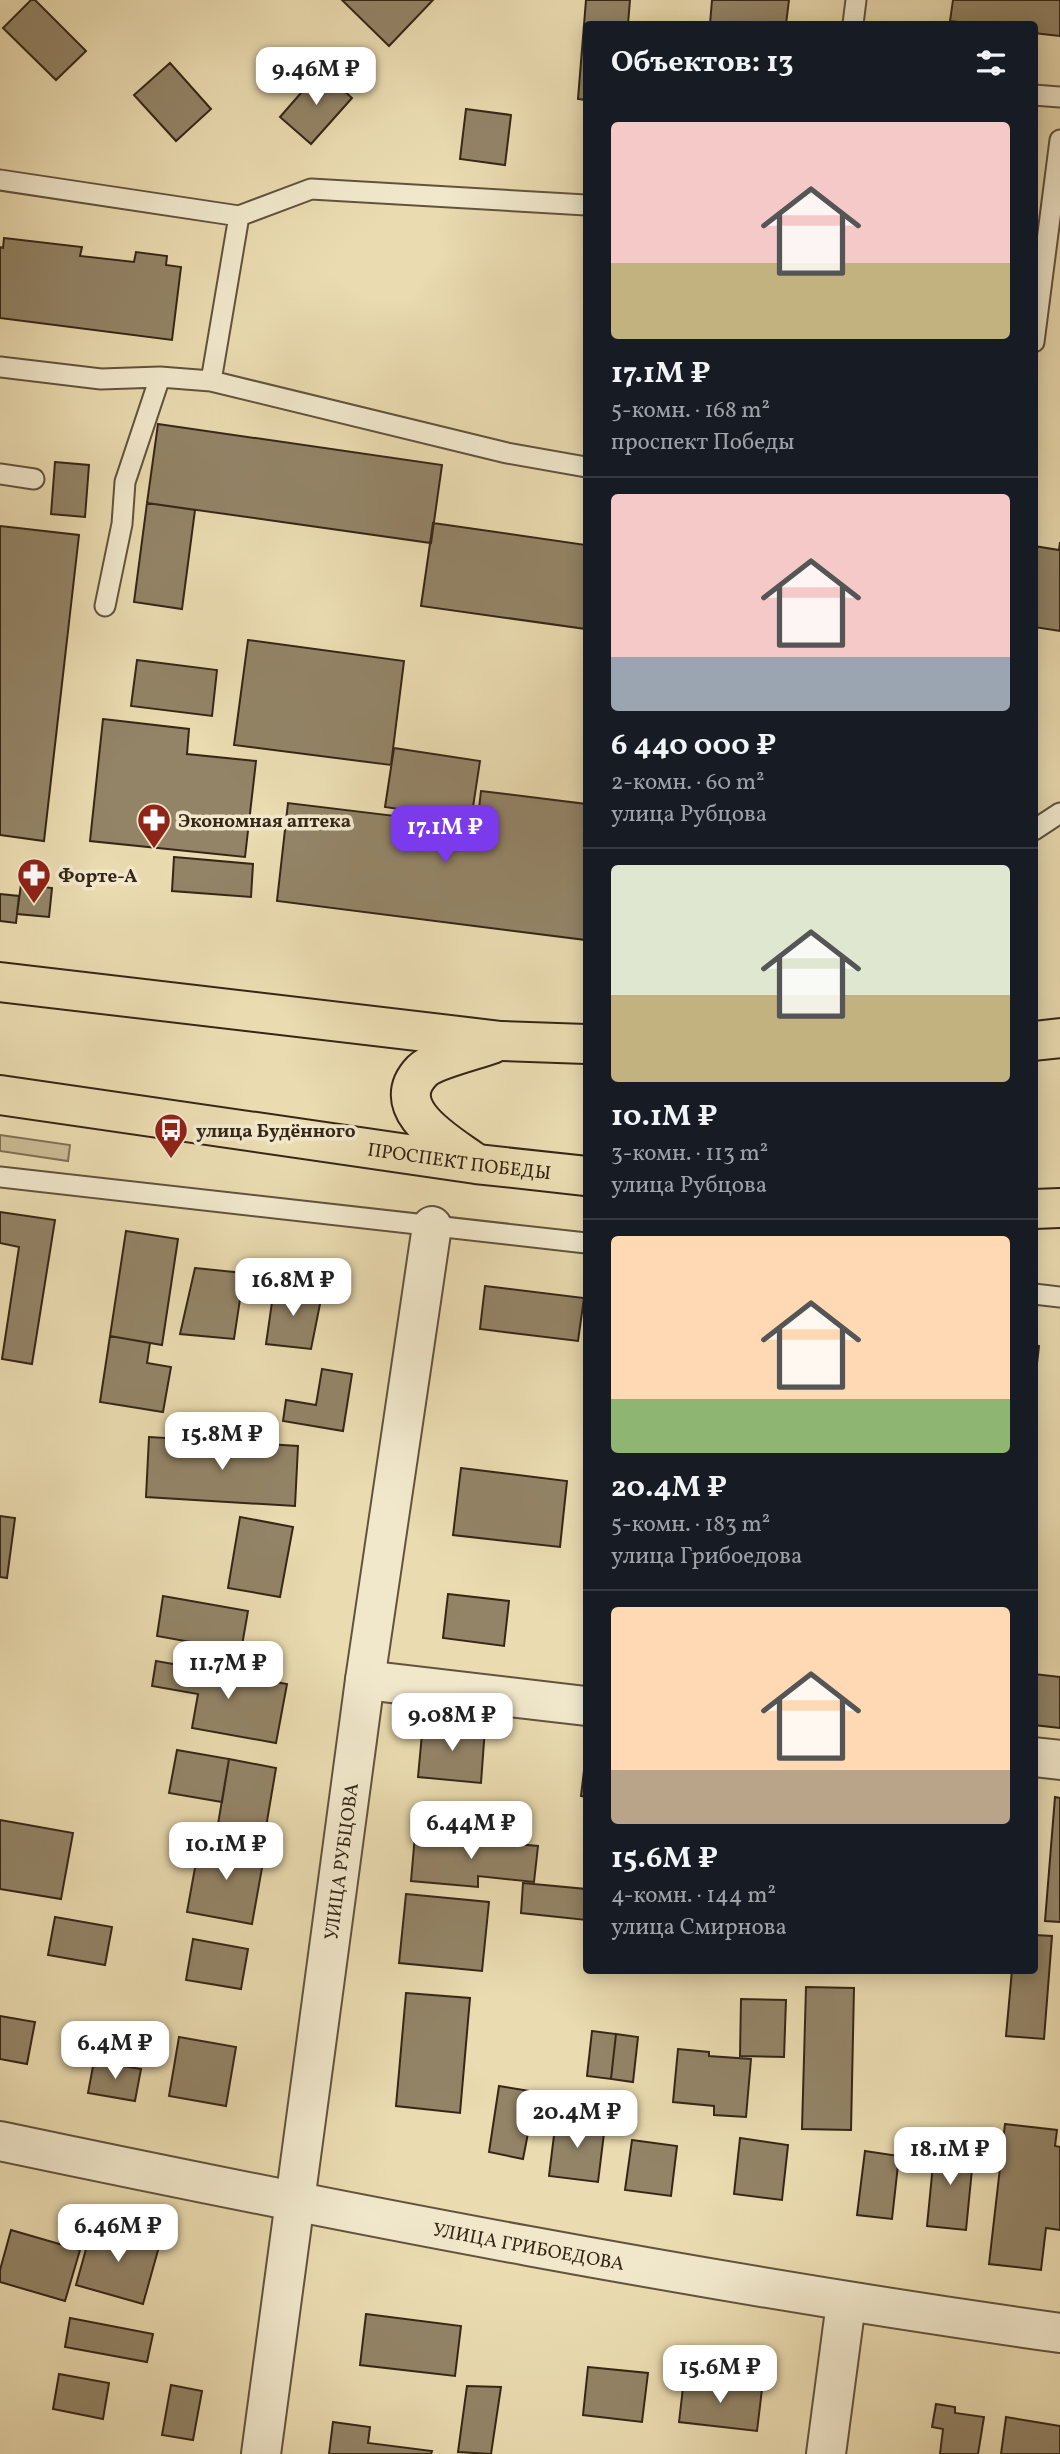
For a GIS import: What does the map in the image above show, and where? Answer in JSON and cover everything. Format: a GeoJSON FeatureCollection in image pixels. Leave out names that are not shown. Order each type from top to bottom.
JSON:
{"type":"FeatureCollection","features":[{"type":"Feature","properties":{"kind":"main road"},"geometry":{"type":"LineString","coordinates":[[0,982],[501,1041],[583,1044]]}},
{"type":"Feature","properties":{"kind":"main road"},"geometry":{"type":"LineString","coordinates":[[1038,1041],[1060,1038]]}},
{"type":"Feature","properties":{"kind":"main road"},"geometry":{"type":"LineString","coordinates":[[476,1164],[436,1136],[413,1111],[411,1090],[422,1070],[501,1041]]}},
{"type":"Feature","properties":{"kind":"main road","name":"ПРОСПЕКТ ПОБЕДЫ"},"geometry":{"type":"LineString","coordinates":[[0,1095],[476,1164],[583,1176]]}},
{"type":"Feature","properties":{"kind":"main road"},"geometry":{"type":"LineString","coordinates":[[1038,1209],[1060,1208]]}},
{"type":"Feature","properties":{"kind":"street","name":"УЛИЦА РУБЦОВА"},"geometry":{"type":"LineString","coordinates":[[261,2454],[365,1680],[432,1226]]}},
{"type":"Feature","properties":{"kind":"street"},"geometry":{"type":"LineString","coordinates":[[365,1680],[583,1706]]}},
{"type":"Feature","properties":{"kind":"street"},"geometry":{"type":"LineString","coordinates":[[1038,1757],[1060,1760]]}},
{"type":"Feature","properties":{"kind":"street","name":"УЛИЦА ГРИБОЕДОВА"},"geometry":{"type":"LineString","coordinates":[[0,2141],[296,2203],[846,2303],[1060,2333]]}},
{"type":"Feature","properties":{"kind":"street"},"geometry":{"type":"LineString","coordinates":[[826,2454],[846,2303]]}},
{"type":"Feature","properties":{"kind":"lane"},"geometry":{"type":"LineString","coordinates":[[853,21],[856,0]]}},
{"type":"Feature","properties":{"kind":"lane"},"geometry":{"type":"LineString","coordinates":[[1038,95],[1060,97]]}},
{"type":"Feature","properties":{"kind":"lane"},"geometry":{"type":"LineString","coordinates":[[1038,311],[1060,140]]}},
{"type":"Feature","properties":{"kind":"lane"},"geometry":{"type":"LineString","coordinates":[[0,180],[239,216],[311,189],[583,205]]}},
{"type":"Feature","properties":{"kind":"lane"},"geometry":{"type":"LineString","coordinates":[[211,381],[239,216]]}},
{"type":"Feature","properties":{"kind":"lane"},"geometry":{"type":"LineString","coordinates":[[0,367],[102,379],[160,377],[211,381],[508,453],[583,466]]}},
{"type":"Feature","properties":{"kind":"lane"},"geometry":{"type":"LineString","coordinates":[[105,606],[122,524],[125,482],[160,377]]}},
{"type":"Feature","properties":{"kind":"lane"},"geometry":{"type":"LineString","coordinates":[[0,474],[34,478]]}},
{"type":"Feature","properties":{"kind":"lane"},"geometry":{"type":"LineString","coordinates":[[1038,827],[1060,813]]}},
{"type":"Feature","properties":{"kind":"lane"},"geometry":{"type":"LineString","coordinates":[[0,1177],[583,1243]]}},
{"type":"Feature","properties":{"kind":"lane"},"geometry":{"type":"LineString","coordinates":[[1038,1294],[1060,1297]]}},
{"type":"Feature","properties":{"kind":"shaded area"},"geometry":{"type":"Polygon","coordinates":[[[0,1135],[70,1145],[68,1161],[0,1151],[0,1135]]]}},
{"type":"Feature","properties":{"kind":"building"},"geometry":{"type":"Polygon","coordinates":[[[31,0],[35,0],[86,51],[56,80],[3,28],[31,0]]]}},
{"type":"Feature","properties":{"kind":"building"},"geometry":{"type":"Polygon","coordinates":[[[342,0],[433,0],[389,46],[342,0]]]}},
{"type":"Feature","properties":{"kind":"building"},"geometry":{"type":"Polygon","coordinates":[[[586,0],[630,0],[628,21],[584,21],[586,0]]]}},
{"type":"Feature","properties":{"kind":"building"},"geometry":{"type":"Polygon","coordinates":[[[712,0],[789,0],[786,21],[710,21],[712,0]]]}},
{"type":"Feature","properties":{"kind":"building"},"geometry":{"type":"Polygon","coordinates":[[[953,0],[1060,0],[1060,36],[1038,33],[1038,21],[950,21],[953,0]]]}},
{"type":"Feature","properties":{"kind":"building"},"geometry":{"type":"Polygon","coordinates":[[[583,37],[583,100],[578,99],[583,37]]]}},
{"type":"Feature","properties":{"kind":"building"},"geometry":{"type":"Polygon","coordinates":[[[170,63],[211,109],[176,141],[134,95],[170,63]]]}},
{"type":"Feature","properties":{"kind":"building"},"geometry":{"type":"Polygon","coordinates":[[[321,70],[352,98],[311,144],[280,117],[321,70]]]}},
{"type":"Feature","properties":{"kind":"building"},"geometry":{"type":"Polygon","coordinates":[[[466,109],[511,115],[505,165],[460,159],[466,109]]]}},
{"type":"Feature","properties":{"kind":"building"},"geometry":{"type":"Polygon","coordinates":[[[4,238],[82,247],[80,256],[134,262],[136,252],[167,256],[166,265],[181,267],[172,340],[0,318],[0,247],[3,248],[4,238]]]}},
{"type":"Feature","properties":{"kind":"building"},"geometry":{"type":"Polygon","coordinates":[[[158,424],[442,465],[431,543],[147,503],[158,424]]]}},
{"type":"Feature","properties":{"kind":"building"},"geometry":{"type":"Polygon","coordinates":[[[55,462],[89,465],[85,517],[51,514],[55,462]]]}},
{"type":"Feature","properties":{"kind":"building"},"geometry":{"type":"Polygon","coordinates":[[[147,503],[195,510],[182,609],[134,602],[147,503]]]}},
{"type":"Feature","properties":{"kind":"building"},"geometry":{"type":"Polygon","coordinates":[[[433,523],[583,545],[583,629],[421,606],[433,523]]]}},
{"type":"Feature","properties":{"kind":"building"},"geometry":{"type":"Polygon","coordinates":[[[0,526],[79,535],[44,841],[0,835],[0,526]]]}},
{"type":"Feature","properties":{"kind":"building"},"geometry":{"type":"Polygon","coordinates":[[[1060,542],[1060,631],[1038,628],[1038,547],[1059,550],[1060,542]]]}},
{"type":"Feature","properties":{"kind":"building"},"geometry":{"type":"Polygon","coordinates":[[[248,640],[404,661],[391,765],[234,745],[248,640]]]}},
{"type":"Feature","properties":{"kind":"building"},"geometry":{"type":"Polygon","coordinates":[[[137,660],[217,670],[212,716],[131,706],[137,660]]]}},
{"type":"Feature","properties":{"kind":"building"},"geometry":{"type":"Polygon","coordinates":[[[103,719],[189,729],[187,754],[256,761],[245,857],[90,841],[103,719]]]}},
{"type":"Feature","properties":{"kind":"building"},"geometry":{"type":"Polygon","coordinates":[[[394,748],[480,761],[471,820],[385,807],[394,748]]]}},
{"type":"Feature","properties":{"kind":"building"},"geometry":{"type":"Polygon","coordinates":[[[481,791],[583,804],[583,940],[277,901],[288,803],[477,826],[481,791]]]}},
{"type":"Feature","properties":{"kind":"building"},"geometry":{"type":"Polygon","coordinates":[[[174,857],[253,864],[251,897],[172,891],[174,857]]]}},
{"type":"Feature","properties":{"kind":"building","name":"Форте-А"},"geometry":{"type":"Polygon","coordinates":[[[21,884],[52,888],[49,917],[17,914],[21,884]]]}},
{"type":"Feature","properties":{"kind":"building"},"geometry":{"type":"Polygon","coordinates":[[[0,894],[19,896],[16,923],[0,921],[0,894]]]}},
{"type":"Feature","properties":{"kind":"building"},"geometry":{"type":"Polygon","coordinates":[[[0,1212],[55,1220],[32,1364],[2,1359],[19,1247],[0,1243],[0,1212]]]}},
{"type":"Feature","properties":{"kind":"building"},"geometry":{"type":"Polygon","coordinates":[[[126,1231],[178,1239],[162,1345],[110,1336],[126,1231]]]}},
{"type":"Feature","properties":{"kind":"building"},"geometry":{"type":"Polygon","coordinates":[[[195,1268],[244,1273],[234,1339],[180,1334],[195,1268]]]}},
{"type":"Feature","properties":{"kind":"building"},"geometry":{"type":"Polygon","coordinates":[[[485,1286],[583,1298],[578,1341],[480,1329],[485,1286]]]}},
{"type":"Feature","properties":{"kind":"building"},"geometry":{"type":"Polygon","coordinates":[[[274,1288],[322,1294],[311,1349],[266,1344],[274,1288]]]}},
{"type":"Feature","properties":{"kind":"building"},"geometry":{"type":"Polygon","coordinates":[[[110,1336],[150,1343],[147,1363],[171,1367],[163,1412],[100,1402],[110,1336]]]}},
{"type":"Feature","properties":{"kind":"building"},"geometry":{"type":"Polygon","coordinates":[[[322,1369],[352,1374],[343,1431],[283,1421],[286,1400],[316,1405],[322,1369]]]}},
{"type":"Feature","properties":{"kind":"building"},"geometry":{"type":"Polygon","coordinates":[[[149,1437],[298,1446],[295,1506],[146,1497],[149,1437]]]}},
{"type":"Feature","properties":{"kind":"building"},"geometry":{"type":"Polygon","coordinates":[[[461,1468],[567,1481],[560,1547],[453,1535],[461,1468]]]}},
{"type":"Feature","properties":{"kind":"building"},"geometry":{"type":"Polygon","coordinates":[[[0,1516],[15,1518],[7,1578],[0,1577],[0,1516]]]}},
{"type":"Feature","properties":{"kind":"building"},"geometry":{"type":"Polygon","coordinates":[[[240,1517],[293,1527],[280,1597],[228,1588],[240,1517]]]}},
{"type":"Feature","properties":{"kind":"building"},"geometry":{"type":"Polygon","coordinates":[[[448,1594],[509,1601],[504,1646],[443,1638],[448,1594]]]}},
{"type":"Feature","properties":{"kind":"building"},"geometry":{"type":"Polygon","coordinates":[[[163,1596],[248,1611],[241,1651],[157,1636],[163,1596]]]}},
{"type":"Feature","properties":{"kind":"building"},"geometry":{"type":"Polygon","coordinates":[[[156,1661],[287,1684],[276,1743],[192,1728],[198,1694],[152,1686],[156,1661]]]}},
{"type":"Feature","properties":{"kind":"building"},"geometry":{"type":"Polygon","coordinates":[[[1038,1674],[1060,1677],[1060,1728],[1038,1725],[1038,1674]]]}},
{"type":"Feature","properties":{"kind":"building"},"geometry":{"type":"Polygon","coordinates":[[[423,1723],[485,1728],[481,1783],[418,1777],[423,1723]]]}},
{"type":"Feature","properties":{"kind":"building"},"geometry":{"type":"Polygon","coordinates":[[[177,1750],[229,1759],[222,1802],[169,1793],[177,1750]]]}},
{"type":"Feature","properties":{"kind":"building"},"geometry":{"type":"Polygon","coordinates":[[[229,1759],[276,1768],[265,1833],[218,1824],[229,1759]]]}},
{"type":"Feature","properties":{"kind":"building"},"geometry":{"type":"Polygon","coordinates":[[[1055,1797],[1060,1798],[1060,1922],[1045,1921],[1055,1797]]]}},
{"type":"Feature","properties":{"kind":"building"},"geometry":{"type":"Polygon","coordinates":[[[0,1820],[73,1833],[61,1899],[0,1889],[0,1820]]]}},
{"type":"Feature","properties":{"kind":"building"},"geometry":{"type":"Polygon","coordinates":[[[415,1835],[538,1846],[534,1882],[478,1876],[478,1887],[411,1881],[415,1835]]]}},
{"type":"Feature","properties":{"kind":"building"},"geometry":{"type":"Polygon","coordinates":[[[200,1840],[265,1851],[252,1924],[187,1912],[200,1840]]]}},
{"type":"Feature","properties":{"kind":"building"},"geometry":{"type":"Polygon","coordinates":[[[523,1883],[583,1889],[583,1920],[521,1913],[523,1883]]]}},
{"type":"Feature","properties":{"kind":"building"},"geometry":{"type":"Polygon","coordinates":[[[406,1894],[489,1902],[482,1971],[399,1963],[406,1894]]]}},
{"type":"Feature","properties":{"kind":"building"},"geometry":{"type":"Polygon","coordinates":[[[55,1917],[112,1927],[105,1965],[48,1955],[55,1917]]]}},
{"type":"Feature","properties":{"kind":"building"},"geometry":{"type":"Polygon","coordinates":[[[1038,1935],[1052,1936],[1044,2039],[1006,2036],[1012,1974],[1038,1974],[1038,1935]]]}},
{"type":"Feature","properties":{"kind":"building"},"geometry":{"type":"Polygon","coordinates":[[[193,1939],[248,1949],[241,1989],[186,1980],[193,1939]]]}},
{"type":"Feature","properties":{"kind":"building"},"geometry":{"type":"Polygon","coordinates":[[[806,1987],[854,1988],[851,2130],[802,2129],[806,1987]]]}},
{"type":"Feature","properties":{"kind":"building"},"geometry":{"type":"Polygon","coordinates":[[[406,1993],[470,1998],[460,2113],[396,2106],[406,1993]]]}},
{"type":"Feature","properties":{"kind":"building"},"geometry":{"type":"Polygon","coordinates":[[[741,1999],[786,2000],[784,2057],[740,2056],[741,1999]]]}},
{"type":"Feature","properties":{"kind":"building"},"geometry":{"type":"Polygon","coordinates":[[[0,2016],[35,2022],[27,2064],[0,2059],[0,2016]]]}},
{"type":"Feature","properties":{"kind":"building"},"geometry":{"type":"Polygon","coordinates":[[[592,2031],[616,2034],[611,2079],[587,2076],[592,2031]]]}},
{"type":"Feature","properties":{"kind":"building"},"geometry":{"type":"Polygon","coordinates":[[[616,2034],[638,2037],[633,2082],[611,2079],[616,2034]]]}},
{"type":"Feature","properties":{"kind":"building"},"geometry":{"type":"Polygon","coordinates":[[[179,2037],[236,2047],[226,2106],[169,2096],[179,2037]]]}},
{"type":"Feature","properties":{"kind":"building"},"geometry":{"type":"Polygon","coordinates":[[[678,2049],[709,2052],[709,2056],[751,2059],[746,2117],[714,2115],[714,2106],[673,2102],[678,2049]]]}},
{"type":"Feature","properties":{"kind":"building"},"geometry":{"type":"Polygon","coordinates":[[[94,2061],[141,2069],[135,2101],[88,2093],[94,2061]]]}},
{"type":"Feature","properties":{"kind":"building"},"geometry":{"type":"Polygon","coordinates":[[[499,2086],[536,2092],[523,2159],[489,2152],[499,2086]]]}},
{"type":"Feature","properties":{"kind":"building"},"geometry":{"type":"Polygon","coordinates":[[[556,2119],[605,2125],[598,2182],[549,2176],[556,2119]]]}},
{"type":"Feature","properties":{"kind":"building"},"geometry":{"type":"Polygon","coordinates":[[[1005,2124],[1057,2130],[1055,2146],[1060,2147],[1060,2230],[1046,2228],[1041,2270],[989,2264],[1005,2124]]]}},
{"type":"Feature","properties":{"kind":"building"},"geometry":{"type":"Polygon","coordinates":[[[740,2138],[788,2145],[782,2200],[734,2194],[740,2138]]]}},
{"type":"Feature","properties":{"kind":"building"},"geometry":{"type":"Polygon","coordinates":[[[632,2140],[677,2146],[671,2196],[625,2190],[632,2140]]]}},
{"type":"Feature","properties":{"kind":"building"},"geometry":{"type":"Polygon","coordinates":[[[935,2144],[974,2149],[966,2230],[927,2226],[935,2144]]]}},
{"type":"Feature","properties":{"kind":"building"},"geometry":{"type":"Polygon","coordinates":[[[865,2151],[899,2156],[892,2219],[857,2215],[865,2151]]]}},
{"type":"Feature","properties":{"kind":"building"},"geometry":{"type":"Polygon","coordinates":[[[93,2224],[160,2243],[143,2304],[76,2285],[93,2224]]]}},
{"type":"Feature","properties":{"kind":"building"},"geometry":{"type":"Polygon","coordinates":[[[11,2230],[80,2250],[65,2301],[0,2282],[0,2270],[11,2230]]]}},
{"type":"Feature","properties":{"kind":"building"},"geometry":{"type":"Polygon","coordinates":[[[366,2314],[461,2326],[455,2376],[360,2365],[366,2314]]]}},
{"type":"Feature","properties":{"kind":"building"},"geometry":{"type":"Polygon","coordinates":[[[70,2318],[153,2334],[147,2362],[65,2347],[70,2318]]]}},
{"type":"Feature","properties":{"kind":"building"},"geometry":{"type":"Polygon","coordinates":[[[588,2367],[648,2373],[642,2422],[583,2415],[588,2367]]]}},
{"type":"Feature","properties":{"kind":"building"},"geometry":{"type":"Polygon","coordinates":[[[59,2374],[109,2383],[103,2419],[53,2409],[59,2374]]]}},
{"type":"Feature","properties":{"kind":"building"},"geometry":{"type":"Polygon","coordinates":[[[684,2379],[762,2389],[757,2431],[679,2422],[684,2379]]]}},
{"type":"Feature","properties":{"kind":"building"},"geometry":{"type":"Polygon","coordinates":[[[171,2385],[202,2391],[193,2440],[162,2435],[171,2385]]]}},
{"type":"Feature","properties":{"kind":"building"},"geometry":{"type":"Polygon","coordinates":[[[467,2386],[501,2387],[491,2454],[458,2452],[467,2386]]]}},
{"type":"Feature","properties":{"kind":"building"},"geometry":{"type":"Polygon","coordinates":[[[936,2404],[955,2407],[955,2413],[984,2417],[978,2454],[940,2454],[943,2429],[932,2427],[936,2404]]]}},
{"type":"Feature","properties":{"kind":"building"},"geometry":{"type":"Polygon","coordinates":[[[1006,2417],[1060,2426],[1060,2454],[1001,2454],[1006,2417]]]}},
{"type":"Feature","properties":{"kind":"building"},"geometry":{"type":"Polygon","coordinates":[[[333,2422],[370,2427],[368,2443],[432,2451],[431,2454],[329,2454],[333,2422]]]}},
{"type":"Feature","properties":{"kind":"place","name":"Экономная аптека"},"geometry":{"type":"Point","coordinates":[154,850]}},
{"type":"Feature","properties":{"kind":"place","name":"Форте-А"},"geometry":{"type":"Point","coordinates":[34,905]}},
{"type":"Feature","properties":{"kind":"place","name":"улица Будённого"},"geometry":{"type":"Point","coordinates":[171,1160]}}]}
